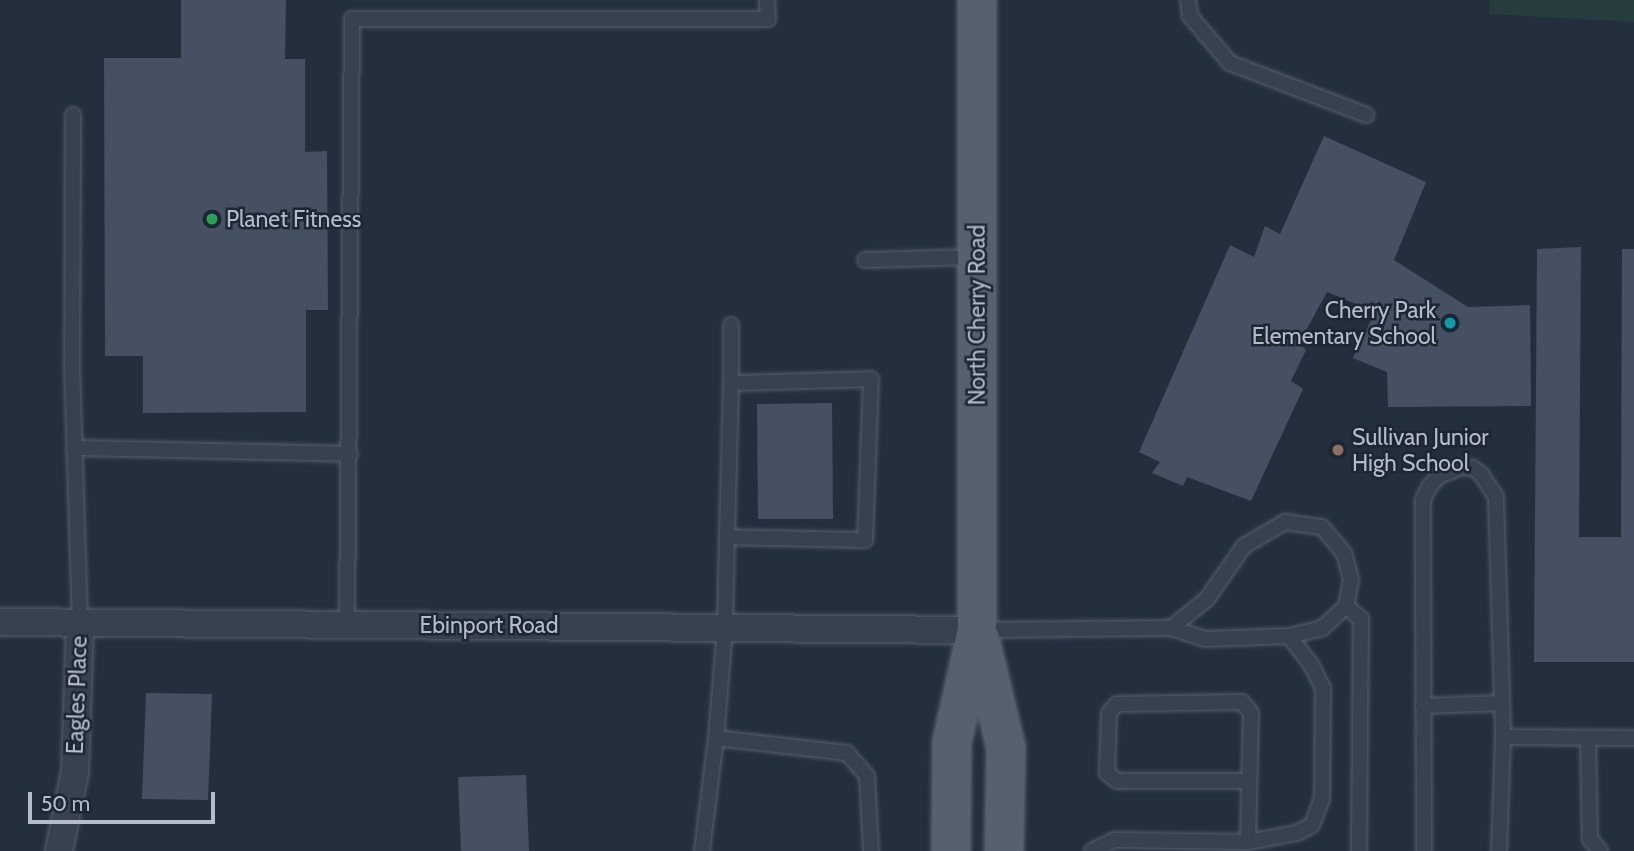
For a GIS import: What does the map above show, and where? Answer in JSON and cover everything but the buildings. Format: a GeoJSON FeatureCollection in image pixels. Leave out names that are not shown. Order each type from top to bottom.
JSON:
{"type":"FeatureCollection","features":[{"type":"Feature","properties":{"kind":"main road","name":"North Cherry Road"},"geometry":{"type":"LineString","coordinates":[[951,851],[952,742],[977,630],[977,0]]}},
{"type":"Feature","properties":{"kind":"main road","name":"North Cherry Road"},"geometry":{"type":"LineString","coordinates":[[977,630],[1006,748],[1004,851]]}},
{"type":"Feature","properties":{"kind":"street","name":"Ebinport Road"},"geometry":{"type":"LineString","coordinates":[[0,621],[977,630]]}},
{"type":"Feature","properties":{"kind":"street","name":"Eagles Place"},"geometry":{"type":"LineString","coordinates":[[59,851],[75,772],[80,622]]}},
{"type":"Feature","properties":{"kind":"lane"},"geometry":{"type":"LineString","coordinates":[[347,624],[352,19],[768,19],[767,0]]}},
{"type":"Feature","properties":{"kind":"lane"},"geometry":{"type":"LineString","coordinates":[[1188,0],[1190,16],[1230,64],[1366,115]]}},
{"type":"Feature","properties":{"kind":"lane"},"geometry":{"type":"LineString","coordinates":[[73,115],[74,448],[80,622]]}},
{"type":"Feature","properties":{"kind":"lane"},"geometry":{"type":"LineString","coordinates":[[865,260],[977,257]]}},
{"type":"Feature","properties":{"kind":"lane"},"geometry":{"type":"LineString","coordinates":[[702,851],[716,738],[725,627],[731,326]]}},
{"type":"Feature","properties":{"kind":"lane"},"geometry":{"type":"LineString","coordinates":[[727,537],[864,540],[871,379],[731,383]]}},
{"type":"Feature","properties":{"kind":"lane"},"geometry":{"type":"LineString","coordinates":[[74,448],[350,454]]}},
{"type":"Feature","properties":{"kind":"lane"},"geometry":{"type":"LineString","coordinates":[[1424,851],[1423,500],[1429,487],[1440,476],[1461,467],[1473,468],[1481,474],[1496,497],[1503,737],[1499,851]]}},
{"type":"Feature","properties":{"kind":"lane"},"geometry":{"type":"LineString","coordinates":[[977,630],[1171,628],[1205,639],[1289,636],[1322,628],[1346,606],[1351,579],[1344,553],[1322,527],[1285,522],[1244,546],[1207,599],[1171,628]]}},
{"type":"Feature","properties":{"kind":"lane"},"geometry":{"type":"LineString","coordinates":[[1346,606],[1361,618],[1359,851]]}},
{"type":"Feature","properties":{"kind":"lane"},"geometry":{"type":"LineString","coordinates":[[1092,851],[1115,840],[1248,842],[1297,833],[1312,825],[1322,799],[1323,688],[1310,663],[1289,636]]}},
{"type":"Feature","properties":{"kind":"lane"},"geometry":{"type":"LineString","coordinates":[[1248,842],[1251,713],[1242,702],[1117,704],[1108,713],[1107,773],[1117,781],[1249,781]]}},
{"type":"Feature","properties":{"kind":"lane"},"geometry":{"type":"LineString","coordinates":[[1423,706],[1502,703]]}},
{"type":"Feature","properties":{"kind":"lane"},"geometry":{"type":"LineString","coordinates":[[1503,737],[1634,738]]}},
{"type":"Feature","properties":{"kind":"lane"},"geometry":{"type":"LineString","coordinates":[[716,738],[846,753],[867,776],[871,851]]}},
{"type":"Feature","properties":{"kind":"lane"},"geometry":{"type":"LineString","coordinates":[[1588,738],[1590,839],[1600,851]]}},
{"type":"Feature","properties":{"kind":"green space"},"geometry":{"type":"Polygon","coordinates":[[[1490,0],[1634,0],[1634,22],[1489,14],[1490,0]]]}},
{"type":"Feature","properties":{"kind":"place","name":"Planet Fitness"},"geometry":{"type":"Point","coordinates":[212,219]}},
{"type":"Feature","properties":{"kind":"place","name":"Cherry Park Elementary School"},"geometry":{"type":"Point","coordinates":[1450,323]}},
{"type":"Feature","properties":{"kind":"place","name":"Sullivan Junior High School"},"geometry":{"type":"Point","coordinates":[1338,450]}}]}
